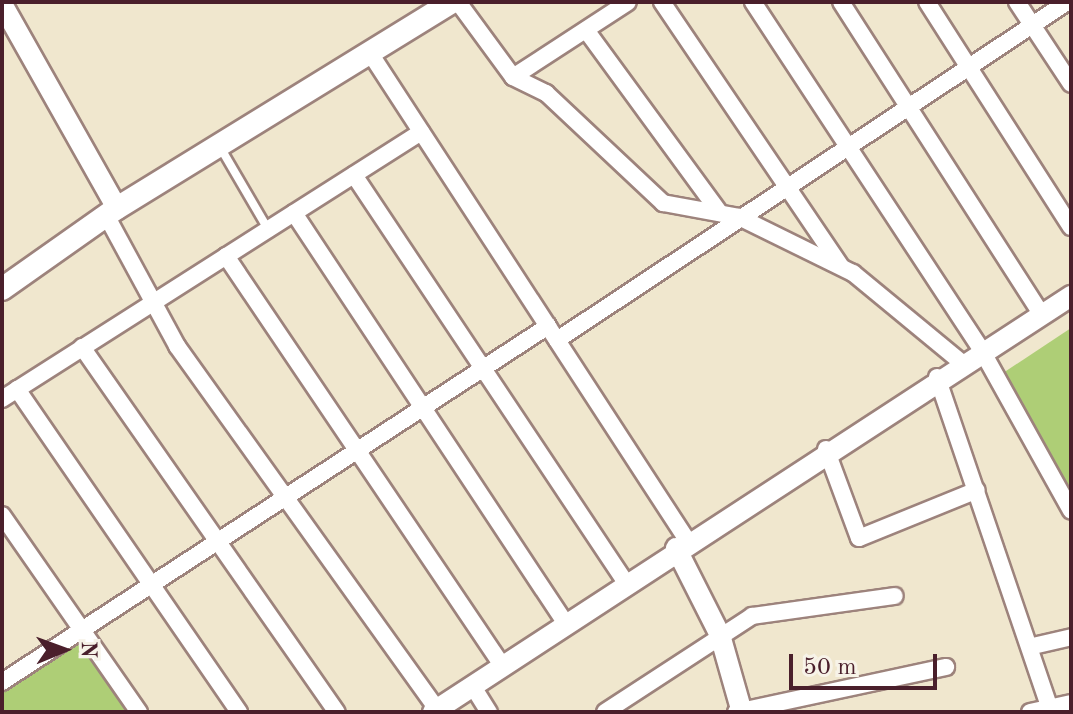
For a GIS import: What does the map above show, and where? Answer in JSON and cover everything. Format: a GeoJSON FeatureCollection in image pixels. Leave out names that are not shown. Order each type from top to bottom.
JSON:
{"type":"FeatureCollection","features":[{"type":"Feature","properties":{"kind":"main road"},"geometry":{"type":"LineString","coordinates":[[2,289],[112,212],[455,2]]}},
{"type":"Feature","properties":{"kind":"street"},"geometry":{"type":"LineString","coordinates":[[455,2],[513,77],[546,93],[663,203],[739,217],[842,268],[961,362]]}},
{"type":"Feature","properties":{"kind":"street"},"geometry":{"type":"LineString","coordinates":[[513,77],[628,2]]}},
{"type":"Feature","properties":{"kind":"street"},"geometry":{"type":"LineString","coordinates":[[662,2],[842,268]]}},
{"type":"Feature","properties":{"kind":"street"},"geometry":{"type":"LineString","coordinates":[[753,2],[981,349],[1071,511]]}},
{"type":"Feature","properties":{"kind":"street"},"geometry":{"type":"LineString","coordinates":[[841,2],[1041,313]]}},
{"type":"Feature","properties":{"kind":"street"},"geometry":{"type":"LineString","coordinates":[[927,2],[1071,227]]}},
{"type":"Feature","properties":{"kind":"street"},"geometry":{"type":"LineString","coordinates":[[1017,2],[1071,84]]}},
{"type":"Feature","properties":{"kind":"street"},"geometry":{"type":"LineString","coordinates":[[2,682],[287,500],[484,369],[552,333],[739,217],[1067,2]]}},
{"type":"Feature","properties":{"kind":"street"},"geometry":{"type":"LineString","coordinates":[[2,4],[112,212],[153,302],[435,711],[826,449],[981,349],[1071,296]]}},
{"type":"Feature","properties":{"kind":"street"},"geometry":{"type":"LineString","coordinates":[[586,30],[720,213]]}},
{"type":"Feature","properties":{"kind":"street"},"geometry":{"type":"LineString","coordinates":[[370,53],[552,333],[682,544],[720,635],[740,711],[946,667]]}},
{"type":"Feature","properties":{"kind":"street"},"geometry":{"type":"LineString","coordinates":[[2,399],[421,132]]}},
{"type":"Feature","properties":{"kind":"street"},"geometry":{"type":"LineString","coordinates":[[354,175],[625,582]]}},
{"type":"Feature","properties":{"kind":"street"},"geometry":{"type":"LineString","coordinates":[[294,213],[565,623]]}},
{"type":"Feature","properties":{"kind":"street"},"geometry":{"type":"LineString","coordinates":[[226,256],[502,665]]}},
{"type":"Feature","properties":{"kind":"street"},"geometry":{"type":"LineString","coordinates":[[82,347],[337,712]]}},
{"type":"Feature","properties":{"kind":"street"},"geometry":{"type":"LineString","coordinates":[[937,377],[1033,646],[1051,710]]}},
{"type":"Feature","properties":{"kind":"street"},"geometry":{"type":"LineString","coordinates":[[17,389],[239,712]]}},
{"type":"Feature","properties":{"kind":"street"},"geometry":{"type":"LineString","coordinates":[[826,449],[859,538],[977,490]]}},
{"type":"Feature","properties":{"kind":"street"},"geometry":{"type":"LineString","coordinates":[[2,515],[139,712]]}},
{"type":"Feature","properties":{"kind":"street"},"geometry":{"type":"LineString","coordinates":[[605,712],[752,616],[895,596]]}},
{"type":"Feature","properties":{"kind":"street"},"geometry":{"type":"LineString","coordinates":[[1033,646],[1071,637]]}},
{"type":"Feature","properties":{"kind":"street"},"geometry":{"type":"LineString","coordinates":[[472,685],[489,712]]}},
{"type":"Feature","properties":{"kind":"street"},"geometry":{"type":"LineString","coordinates":[[1030,712],[1051,710],[1071,703]]}},
{"type":"Feature","properties":{"kind":"lane"},"geometry":{"type":"LineString","coordinates":[[219,146],[268,229]]}},
{"type":"Feature","properties":{"kind":"green space"},"geometry":{"type":"Polygon","coordinates":[[[1071,328],[1071,510],[997,377],[1071,328]]]}},
{"type":"Feature","properties":{"kind":"green space"},"geometry":{"type":"Polygon","coordinates":[[[82,638],[133,712],[2,712],[2,690],[82,638]]]}}]}
